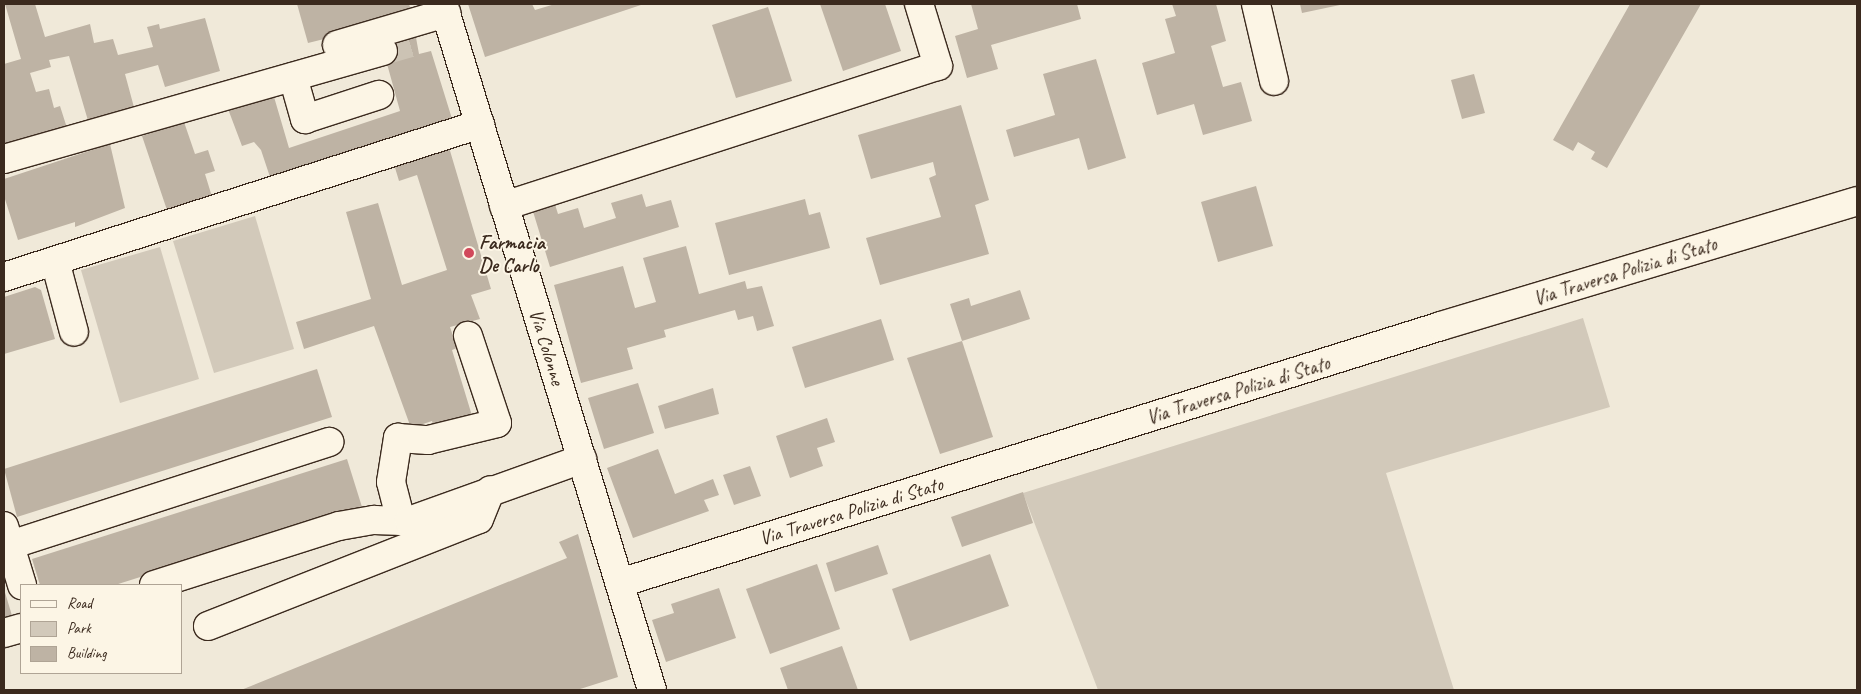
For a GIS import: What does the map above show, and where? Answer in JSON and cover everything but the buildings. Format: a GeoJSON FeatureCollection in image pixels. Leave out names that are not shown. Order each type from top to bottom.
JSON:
{"type":"FeatureCollection","features":[{"type":"Feature","properties":{"kind":"street"},"geometry":{"type":"LineString","coordinates":[[504,206],[938,66],[919,4]]}},
{"type":"Feature","properties":{"kind":"street"},"geometry":{"type":"LineString","coordinates":[[1256,4],[1274,81]]}},
{"type":"Feature","properties":{"kind":"street"},"geometry":{"type":"LineString","coordinates":[[417,41],[447,16]]}},
{"type":"Feature","properties":{"kind":"street"},"geometry":{"type":"LineString","coordinates":[[233,75],[447,16]]}},
{"type":"Feature","properties":{"kind":"street","name":"Via Colonne"},"geometry":{"type":"LineString","coordinates":[[447,16],[652,690]]}},
{"type":"Feature","properties":{"kind":"street"},"geometry":{"type":"LineString","coordinates":[[4,159],[383,51]]}},
{"type":"Feature","properties":{"kind":"street"},"geometry":{"type":"LineString","coordinates":[[293,77],[305,119],[379,95]]}},
{"type":"Feature","properties":{"kind":"street"},"geometry":{"type":"LineString","coordinates":[[4,277],[480,124]]}},
{"type":"Feature","properties":{"kind":"street","name":"Via Traversa Polizia di Stato"},"geometry":{"type":"LineString","coordinates":[[620,583],[1431,329],[1857,201]]}},
{"type":"Feature","properties":{"kind":"street"},"geometry":{"type":"LineString","coordinates":[[54,261],[74,332]]}},
{"type":"Feature","properties":{"kind":"street"},"geometry":{"type":"LineString","coordinates":[[401,521],[391,482],[398,438],[428,440],[496,423],[468,336]]}},
{"type":"Feature","properties":{"kind":"street"},"geometry":{"type":"LineString","coordinates":[[22,584],[6,539],[330,442]]}},
{"type":"Feature","properties":{"kind":"street"},"geometry":{"type":"LineString","coordinates":[[157,584],[339,526],[374,520],[401,521],[582,459]]}},
{"type":"Feature","properties":{"kind":"street"},"geometry":{"type":"LineString","coordinates":[[208,626],[479,519],[491,490]]}},
{"type":"Feature","properties":{"kind":"street"},"geometry":{"type":"LineString","coordinates":[[4,633],[20,628]]}},
{"type":"Feature","properties":{"kind":"green space"},"geometry":{"type":"Polygon","coordinates":[[[255,216],[294,349],[214,373],[173,241],[255,216]]]}},
{"type":"Feature","properties":{"kind":"green space"},"geometry":{"type":"Polygon","coordinates":[[[160,247],[199,379],[120,403],[81,270],[160,247]]]}},
{"type":"Feature","properties":{"kind":"green space"},"geometry":{"type":"Polygon","coordinates":[[[1583,318],[1610,407],[1386,473],[1454,690],[1098,690],[1023,493],[1583,318]]]}},
{"type":"Feature","properties":{"kind":"tunnel"},"geometry":{"type":"LineString","coordinates":[[383,51],[417,41]]}},
{"type":"Feature","properties":{"kind":"place","name":"Farmacia De Carlo"},"geometry":{"type":"Point","coordinates":[469,253]}}]}
